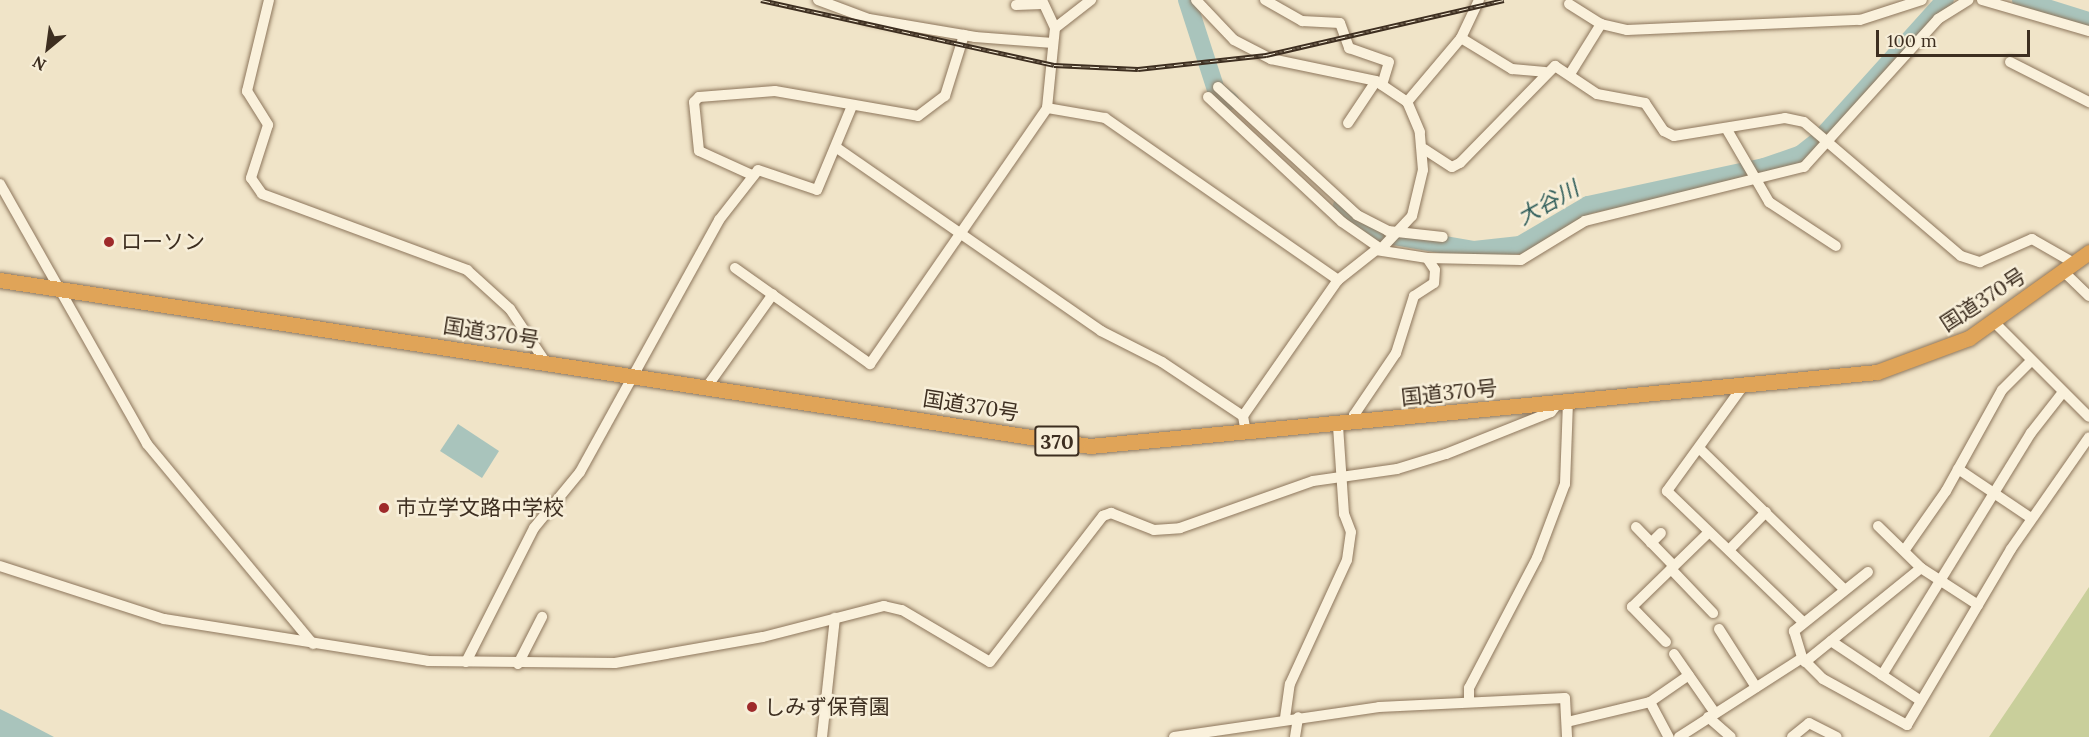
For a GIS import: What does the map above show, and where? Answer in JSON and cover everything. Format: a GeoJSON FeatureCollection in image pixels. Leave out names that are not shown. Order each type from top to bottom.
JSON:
{"type":"FeatureCollection","features":[{"type":"Feature","properties":{"kind":"highway","name":"国道370号"},"geometry":{"type":"LineString","coordinates":[[0,280],[1090,446],[1338,426],[1877,372],[1919,361],[1994,322],[2089,252]]}},
{"type":"Feature","properties":{"kind":"street"},"geometry":{"type":"LineString","coordinates":[[269,0],[247,91],[268,125],[251,178],[262,194],[467,270],[510,309],[546,363]]}},
{"type":"Feature","properties":{"kind":"street"},"geometry":{"type":"LineString","coordinates":[[818,0],[869,19],[964,35],[1053,43]]}},
{"type":"Feature","properties":{"kind":"street"},"geometry":{"type":"LineString","coordinates":[[1055,28],[1091,0]]}},
{"type":"Feature","properties":{"kind":"street"},"geometry":{"type":"LineString","coordinates":[[1196,0],[1234,40],[1271,59],[1379,83],[1407,102],[1424,149],[1412,216],[1338,280],[1243,416],[1246,433]]}},
{"type":"Feature","properties":{"kind":"street"},"geometry":{"type":"LineString","coordinates":[[1265,0],[1302,21],[1340,23],[1349,48],[1389,62],[1379,83],[1348,123]]}},
{"type":"Feature","properties":{"kind":"street"},"geometry":{"type":"LineString","coordinates":[[1407,102],[1461,38],[1479,0]]}},
{"type":"Feature","properties":{"kind":"street"},"geometry":{"type":"LineString","coordinates":[[1569,4],[1602,24],[1627,30],[1860,20],[1922,0]]}},
{"type":"Feature","properties":{"kind":"street"},"geometry":{"type":"LineString","coordinates":[[1208,97],[1342,222],[1427,258],[1521,260],[1585,221],[1758,181],[1804,167],[1830,142],[1938,19],[1968,0]]}},
{"type":"Feature","properties":{"kind":"street"},"geometry":{"type":"LineString","coordinates":[[1982,0],[2089,31]]}},
{"type":"Feature","properties":{"kind":"street"},"geometry":{"type":"LineString","coordinates":[[735,268],[870,364],[1047,108],[1055,28],[1042,2],[1017,5]]}},
{"type":"Feature","properties":{"kind":"street"},"geometry":{"type":"LineString","coordinates":[[1570,74],[1602,24]]}},
{"type":"Feature","properties":{"kind":"street"},"geometry":{"type":"LineString","coordinates":[[752,175],[699,152],[694,102],[699,97],[775,91],[918,116],[936,108],[950,84],[964,35]]}},
{"type":"Feature","properties":{"kind":"street"},"geometry":{"type":"LineString","coordinates":[[1461,38],[1512,69],[1545,72]]}},
{"type":"Feature","properties":{"kind":"street"},"geometry":{"type":"LineString","coordinates":[[2010,62],[2089,102]]}},
{"type":"Feature","properties":{"kind":"street"},"geometry":{"type":"LineString","coordinates":[[1424,149],[1452,167],[1461,163],[1480,139],[1510,117],[1545,72],[1555,66],[1598,94],[1645,103],[1664,131],[1674,136],[1785,118],[1804,122],[1821,134],[1961,256],[1980,262],[2032,239],[2069,267],[2089,296]]}},
{"type":"Feature","properties":{"kind":"street"},"geometry":{"type":"LineString","coordinates":[[1218,87],[1387,240],[1443,237]]}},
{"type":"Feature","properties":{"kind":"street"},"geometry":{"type":"LineString","coordinates":[[466,662],[534,528],[580,472],[701,247],[752,175],[758,170],[817,190],[837,148],[852,106]]}},
{"type":"Feature","properties":{"kind":"street"},"geometry":{"type":"LineString","coordinates":[[1047,108],[1105,117],[1338,280]]}},
{"type":"Feature","properties":{"kind":"street"},"geometry":{"type":"LineString","coordinates":[[1726,128],[1769,202],[1836,246]]}},
{"type":"Feature","properties":{"kind":"street"},"geometry":{"type":"LineString","coordinates":[[837,148],[1101,331],[1162,362],[1243,416]]}},
{"type":"Feature","properties":{"kind":"street"},"geometry":{"type":"LineString","coordinates":[[0,184],[147,444],[313,644]]}},
{"type":"Feature","properties":{"kind":"street"},"geometry":{"type":"LineString","coordinates":[[1354,424],[1354,415],[1396,353],[1414,296],[1436,277],[1427,258]]}},
{"type":"Feature","properties":{"kind":"street"},"geometry":{"type":"LineString","coordinates":[[706,388],[772,294]]}},
{"type":"Feature","properties":{"kind":"street"},"geometry":{"type":"LineString","coordinates":[[1994,322],[2089,417]]}},
{"type":"Feature","properties":{"kind":"street"},"geometry":{"type":"LineString","coordinates":[[1906,548],[1958,468],[2002,390],[2031,361]]}},
{"type":"Feature","properties":{"kind":"street"},"geometry":{"type":"LineString","coordinates":[[1743,386],[1700,449],[1667,491],[1803,622]]}},
{"type":"Feature","properties":{"kind":"street"},"geometry":{"type":"LineString","coordinates":[[1882,675],[2031,433],[2063,392]]}},
{"type":"Feature","properties":{"kind":"street"},"geometry":{"type":"LineString","coordinates":[[0,566],[164,619],[313,644],[466,662],[615,663],[893,606],[990,662],[1103,516],[1111,513],[1132,524],[1168,530],[1341,477],[1446,454],[1551,412],[1563,402]]}},
{"type":"Feature","properties":{"kind":"street"},"geometry":{"type":"LineString","coordinates":[[1469,701],[1469,688],[1537,558],[1565,484],[1563,402]]}},
{"type":"Feature","properties":{"kind":"street"},"geometry":{"type":"LineString","coordinates":[[1285,718],[1290,684],[1347,560],[1351,532],[1344,514],[1338,426]]}},
{"type":"Feature","properties":{"kind":"street"},"geometry":{"type":"LineString","coordinates":[[1868,572],[1843,588],[1794,631],[1804,659],[1823,679],[1906,724],[2031,518],[2089,437]]}},
{"type":"Feature","properties":{"kind":"street"},"geometry":{"type":"LineString","coordinates":[[1700,449],[1843,588]]}},
{"type":"Feature","properties":{"kind":"street"},"geometry":{"type":"LineString","coordinates":[[1958,468],[2031,518]]}},
{"type":"Feature","properties":{"kind":"street"},"geometry":{"type":"LineString","coordinates":[[1729,550],[1766,512]]}},
{"type":"Feature","properties":{"kind":"street"},"geometry":{"type":"LineString","coordinates":[[1878,526],[1906,548],[1921,568],[1978,605]]}},
{"type":"Feature","properties":{"kind":"street"},"geometry":{"type":"LineString","coordinates":[[1636,527],[1713,613]]}},
{"type":"Feature","properties":{"kind":"street"},"geometry":{"type":"LineString","coordinates":[[1666,642],[1632,607],[1709,532]]}},
{"type":"Feature","properties":{"kind":"street"},"geometry":{"type":"LineString","coordinates":[[1651,543],[1661,533]]}},
{"type":"Feature","properties":{"kind":"street"},"geometry":{"type":"LineString","coordinates":[[1679,737],[1831,641],[1921,568]]}},
{"type":"Feature","properties":{"kind":"street"},"geometry":{"type":"LineString","coordinates":[[518,664],[542,617]]}},
{"type":"Feature","properties":{"kind":"street"},"geometry":{"type":"LineString","coordinates":[[822,737],[835,618]]}},
{"type":"Feature","properties":{"kind":"street"},"geometry":{"type":"LineString","coordinates":[[1719,628],[1756,687]]}},
{"type":"Feature","properties":{"kind":"street"},"geometry":{"type":"LineString","coordinates":[[1831,641],[1921,700]]}},
{"type":"Feature","properties":{"kind":"street"},"geometry":{"type":"LineString","coordinates":[[1674,654],[1689,675],[1711,715],[1731,737]]}},
{"type":"Feature","properties":{"kind":"street"},"geometry":{"type":"LineString","coordinates":[[1567,722],[1650,702],[1689,675]]}},
{"type":"Feature","properties":{"kind":"street"},"geometry":{"type":"LineString","coordinates":[[1174,737],[1285,718],[1469,701],[1565,698],[1568,737]]}},
{"type":"Feature","properties":{"kind":"street"},"geometry":{"type":"LineString","coordinates":[[1650,702],[1669,737]]}},
{"type":"Feature","properties":{"kind":"street"},"geometry":{"type":"LineString","coordinates":[[1295,737],[1298,717]]}},
{"type":"Feature","properties":{"kind":"street"},"geometry":{"type":"LineString","coordinates":[[1792,737],[1809,723],[1837,737]]}},
{"type":"Feature","properties":{"kind":"green space"},"geometry":{"type":"Polygon","coordinates":[[[2089,587],[2089,737],[1989,737],[2031,675],[2089,587]]]}},
{"type":"Feature","properties":{"kind":"water"},"geometry":{"type":"Polygon","coordinates":[[[458,424],[499,451],[482,478],[440,451],[458,424]]]}},
{"type":"Feature","properties":{"kind":"water"},"geometry":{"type":"Polygon","coordinates":[[[0,709],[12,715],[54,737],[0,737],[0,709]]]}},
{"type":"Feature","properties":{"kind":"waterway","name":"大谷川"},"geometry":{"type":"LineString","coordinates":[[1187,0],[1216,90],[1230,101]]}},
{"type":"Feature","properties":{"kind":"waterway","name":"大谷川"},"geometry":{"type":"LineString","coordinates":[[1342,206],[1370,232],[1474,250],[1520,245],[1588,205],[1764,167],[1801,154],[1819,140],[1945,0]]}},
{"type":"Feature","properties":{"kind":"waterway","name":"大谷川"},"geometry":{"type":"LineString","coordinates":[[2021,0],[2089,21]]}},
{"type":"Feature","properties":{"kind":"railway"},"geometry":{"type":"LineString","coordinates":[[761,0],[1054,65],[1138,69],[1266,55],[1504,0]]}},
{"type":"Feature","properties":{"kind":"place","name":"ローソン"},"geometry":{"type":"Point","coordinates":[109,242]}},
{"type":"Feature","properties":{"kind":"place","name":"市立学文路中学校"},"geometry":{"type":"Point","coordinates":[384,508]}},
{"type":"Feature","properties":{"kind":"place","name":"しみず保育園"},"geometry":{"type":"Point","coordinates":[752,707]}}]}
